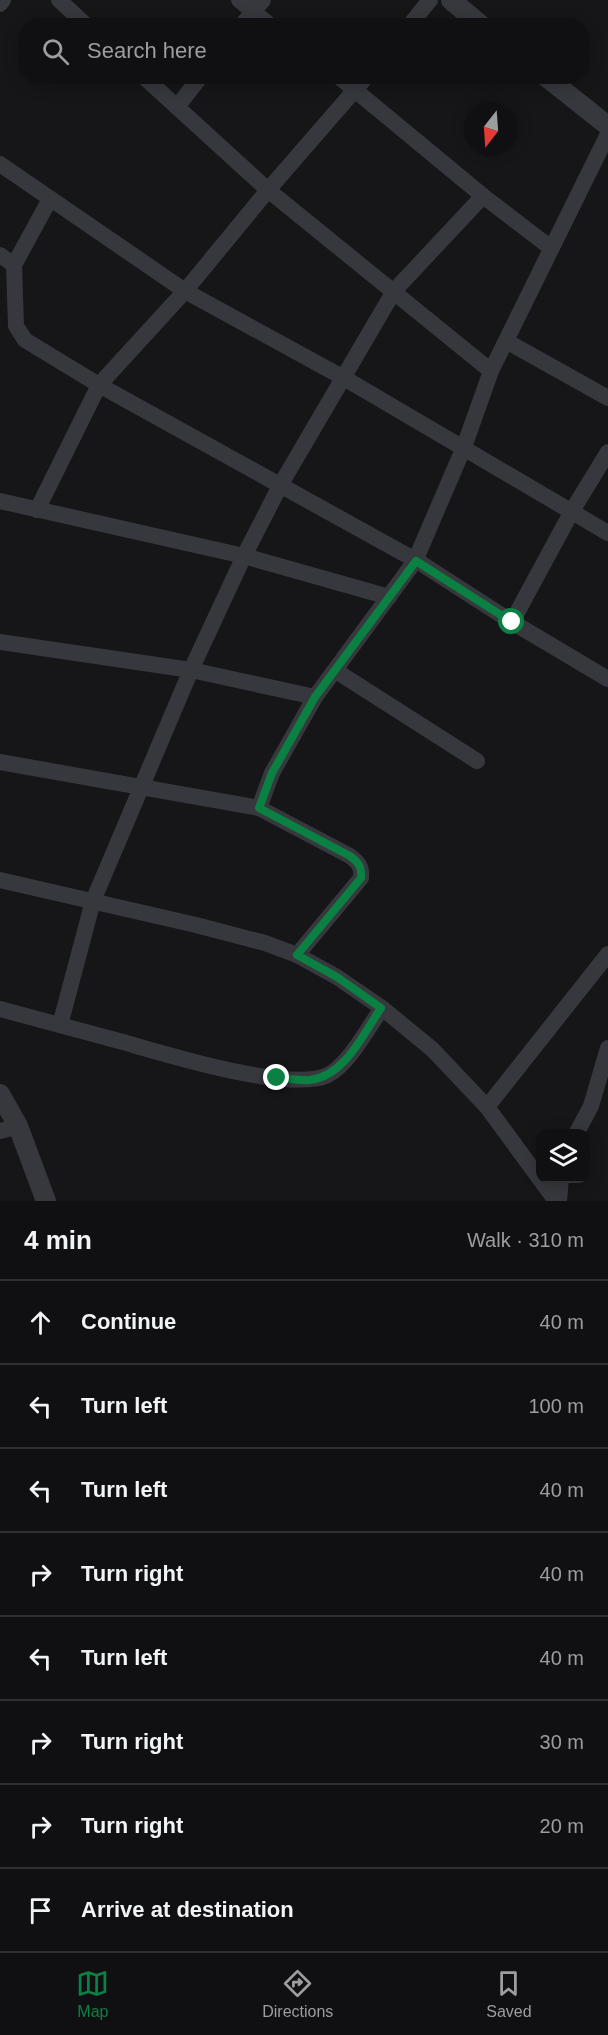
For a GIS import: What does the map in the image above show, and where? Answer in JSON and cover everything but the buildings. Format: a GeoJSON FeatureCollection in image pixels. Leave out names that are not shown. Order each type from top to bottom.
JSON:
{"type":"FeatureCollection","features":[{"type":"Feature","properties":{"kind":"street"},"geometry":{"type":"LineString","coordinates":[[0,4],[3,0]]}},
{"type":"Feature","properties":{"kind":"street"},"geometry":{"type":"LineString","coordinates":[[59,0],[78,18]]}},
{"type":"Feature","properties":{"kind":"street"},"geometry":{"type":"LineString","coordinates":[[239,0],[258,6],[248,18]]}},
{"type":"Feature","properties":{"kind":"street"},"geometry":{"type":"LineString","coordinates":[[415,18],[429,0]]}},
{"type":"Feature","properties":{"kind":"street"},"geometry":{"type":"LineString","coordinates":[[451,0],[472,18]]}},
{"type":"Feature","properties":{"kind":"street"},"geometry":{"type":"LineString","coordinates":[[152,84],[268,190],[491,371]]}},
{"type":"Feature","properties":{"kind":"street"},"geometry":{"type":"LineString","coordinates":[[177,108],[195,84]]}},
{"type":"Feature","properties":{"kind":"street"},"geometry":{"type":"LineString","coordinates":[[348,84],[483,196],[550,248]]}},
{"type":"Feature","properties":{"kind":"street"},"geometry":{"type":"LineString","coordinates":[[37,510],[99,385],[185,291],[268,190],[361,84]]}},
{"type":"Feature","properties":{"kind":"street"},"geometry":{"type":"LineString","coordinates":[[555,84],[608,126]]}},
{"type":"Feature","properties":{"kind":"street"},"geometry":{"type":"LineString","coordinates":[[259,808],[272,773],[315,697],[416,561],[464,447],[491,371],[608,134]]}},
{"type":"Feature","properties":{"kind":"street"},"geometry":{"type":"LineString","coordinates":[[0,164],[185,291],[344,378],[608,533]]}},
{"type":"Feature","properties":{"kind":"street"},"geometry":{"type":"LineString","coordinates":[[60,1025],[93,902],[191,670],[280,484],[394,291],[483,196]]}},
{"type":"Feature","properties":{"kind":"street"},"geometry":{"type":"LineString","coordinates":[[50,199],[14,265],[16,326],[25,340],[99,385],[416,561],[608,679]]}},
{"type":"Feature","properties":{"kind":"street"},"geometry":{"type":"LineString","coordinates":[[0,255],[14,265]]}},
{"type":"Feature","properties":{"kind":"street"},"geometry":{"type":"LineString","coordinates":[[506,341],[608,398]]}},
{"type":"Feature","properties":{"kind":"street"},"geometry":{"type":"LineString","coordinates":[[512,622],[572,511],[608,452]]}},
{"type":"Feature","properties":{"kind":"street"},"geometry":{"type":"LineString","coordinates":[[0,501],[244,556],[389,597]]}},
{"type":"Feature","properties":{"kind":"street"},"geometry":{"type":"LineString","coordinates":[[0,642],[191,670],[315,697]]}},
{"type":"Feature","properties":{"kind":"street"},"geometry":{"type":"LineString","coordinates":[[336,671],[477,761]]}},
{"type":"Feature","properties":{"kind":"street"},"geometry":{"type":"LineString","coordinates":[[0,762],[259,808],[350,856],[358,862],[362,870],[361,878],[297,955]]}},
{"type":"Feature","properties":{"kind":"street"},"geometry":{"type":"LineString","coordinates":[[0,880],[265,943],[297,955],[337,977],[381,1008],[432,1049],[487,1107],[557,1201]]}},
{"type":"Feature","properties":{"kind":"street"},"geometry":{"type":"LineString","coordinates":[[487,1107],[608,954]]}},
{"type":"Feature","properties":{"kind":"street"},"geometry":{"type":"LineString","coordinates":[[0,1009],[208,1066],[252,1075],[310,1080],[327,1076],[345,1061],[381,1008]]}},
{"type":"Feature","properties":{"kind":"street"},"geometry":{"type":"LineString","coordinates":[[579,1129],[591,1106],[608,1048]]}},
{"type":"Feature","properties":{"kind":"street"},"geometry":{"type":"LineString","coordinates":[[0,1094],[9,1129],[46,1201]]}},
{"type":"Feature","properties":{"kind":"street"},"geometry":{"type":"LineString","coordinates":[[557,1201],[560,1183]]}},
{"type":"Feature","properties":{"kind":"route"},"geometry":{"type":"LineString","coordinates":[[277,1078],[310,1080],[327,1076],[345,1061],[381,1008],[337,977],[297,955],[361,878],[362,870],[358,862],[350,856],[259,808],[272,773],[315,697],[416,561],[512,622]]}}]}
